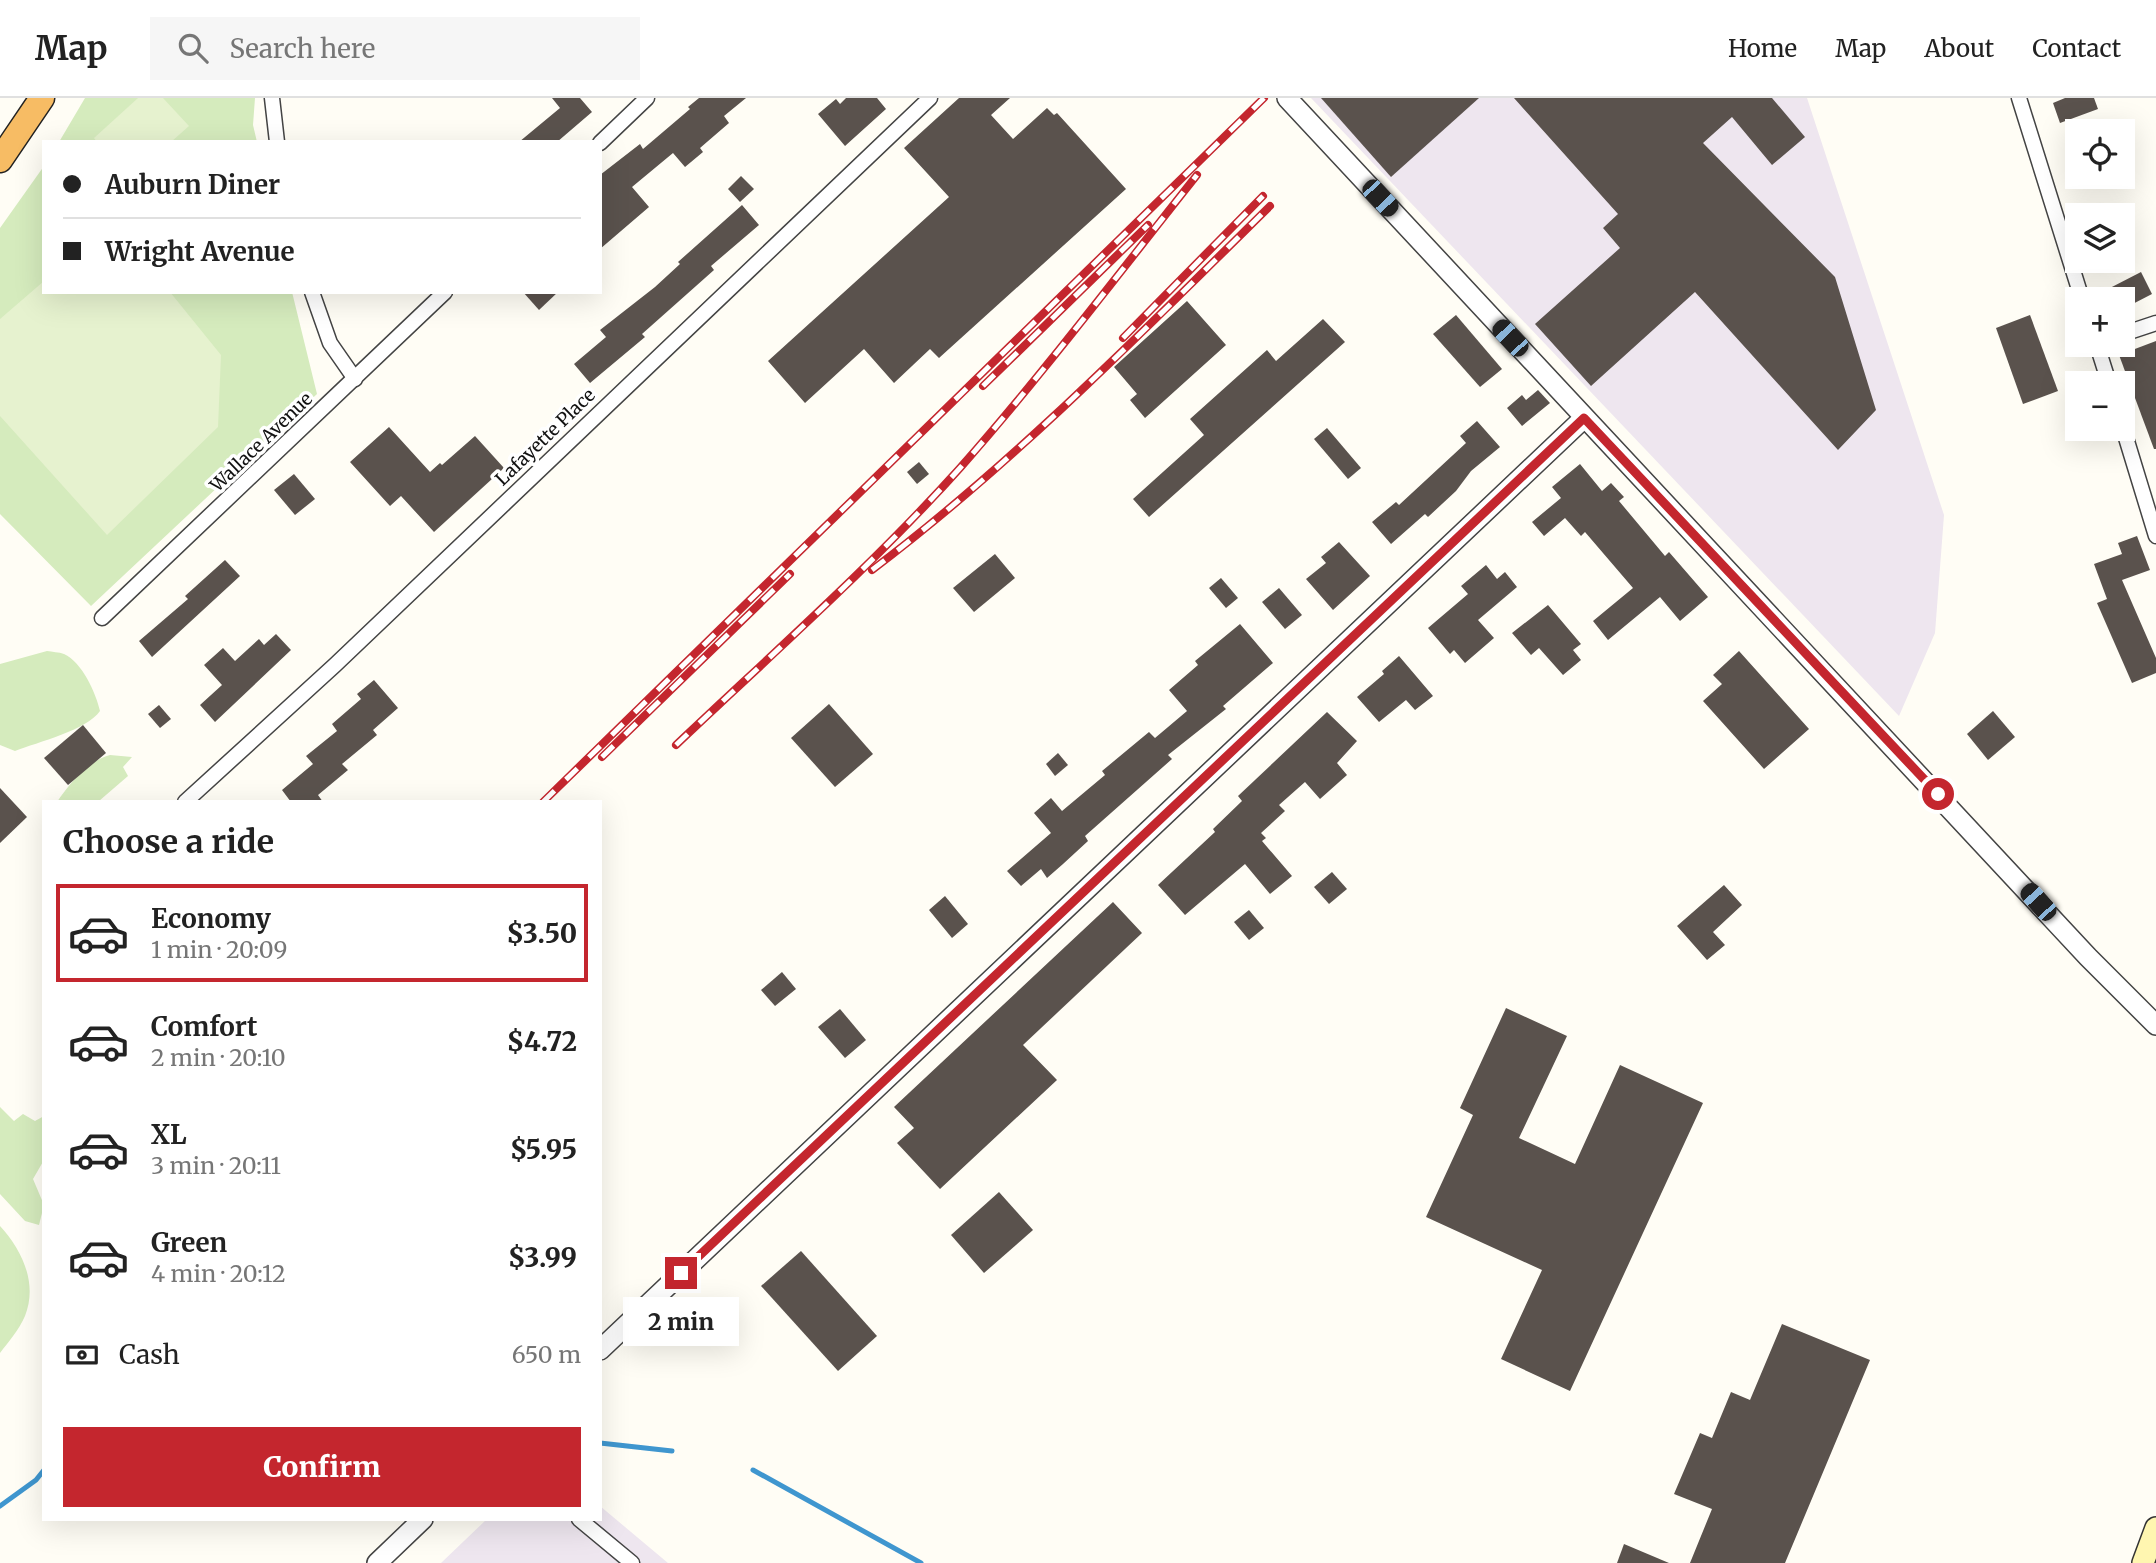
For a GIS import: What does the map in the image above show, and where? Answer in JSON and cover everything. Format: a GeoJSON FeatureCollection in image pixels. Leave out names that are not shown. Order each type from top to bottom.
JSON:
{"type":"FeatureCollection","features":[{"type":"Feature","properties":{"kind":"highway"},"geometry":{"type":"LineString","coordinates":[[0,160],[42,98]]}},
{"type":"Feature","properties":{"kind":"main road"},"geometry":{"type":"LineString","coordinates":[[2143,1563],[2156,1528]]}},
{"type":"Feature","properties":{"kind":"street"},"geometry":{"type":"LineString","coordinates":[[272,98],[277,140]]}},
{"type":"Feature","properties":{"kind":"street"},"geometry":{"type":"LineString","coordinates":[[602,141],[647,98]]}},
{"type":"Feature","properties":{"kind":"street","name":"Lafayette Place"},"geometry":{"type":"LineString","coordinates":[[187,800],[335,665],[930,98]]}},
{"type":"Feature","properties":{"kind":"street"},"geometry":{"type":"LineString","coordinates":[[1287,98],[2088,957],[2156,1025]]}},
{"type":"Feature","properties":{"kind":"street"},"geometry":{"type":"LineString","coordinates":[[2019,98],[2078,287]]}},
{"type":"Feature","properties":{"kind":"street"},"geometry":{"type":"LineString","coordinates":[[313,294],[330,343],[355,379]]}},
{"type":"Feature","properties":{"kind":"street","name":"Wallace Avenue"},"geometry":{"type":"LineString","coordinates":[[102,618],[443,294]]}},
{"type":"Feature","properties":{"kind":"street"},"geometry":{"type":"LineString","coordinates":[[2135,330],[2156,323]]}},
{"type":"Feature","properties":{"kind":"street"},"geometry":{"type":"LineString","coordinates":[[602,1348],[1584,418]]}},
{"type":"Feature","properties":{"kind":"street"},"geometry":{"type":"LineString","coordinates":[[2127,441],[2156,536]]}},
{"type":"Feature","properties":{"kind":"street"},"geometry":{"type":"LineString","coordinates":[[377,1563],[421,1521]]}},
{"type":"Feature","properties":{"kind":"street"},"geometry":{"type":"LineString","coordinates":[[581,1521],[632,1563]]}},
{"type":"Feature","properties":{"kind":"shaded area"},"geometry":{"type":"Polygon","coordinates":[[[1311,98],[1807,98],[1944,515],[1935,633],[1899,716],[1311,98]]]}},
{"type":"Feature","properties":{"kind":"shaded area"},"geometry":{"type":"Polygon","coordinates":[[[602,1508],[668,1563],[441,1563],[485,1521],[602,1521],[602,1508]]]}},
{"type":"Feature","properties":{"kind":"green space"},"geometry":{"type":"Polygon","coordinates":[[[85,98],[255,98],[253,125],[257,140],[60,140],[85,98]]]}},
{"type":"Feature","properties":{"kind":"green space"},"geometry":{"type":"Polygon","coordinates":[[[138,98],[163,98],[189,126],[173,140],[94,138],[138,98]]]}},
{"type":"Feature","properties":{"kind":"green space"},"geometry":{"type":"Polygon","coordinates":[[[42,169],[42,294],[292,294],[317,394],[91,606],[0,514],[0,228],[42,169]]]}},
{"type":"Feature","properties":{"kind":"green space"},"geometry":{"type":"Polygon","coordinates":[[[42,283],[42,294],[172,294],[221,355],[218,427],[107,535],[0,416],[0,319],[42,283]]]}},
{"type":"Feature","properties":{"kind":"green space"},"geometry":{"type":"Polygon","coordinates":[[[47,651],[64,654],[77,664],[92,687],[100,711],[94,718],[73,730],[15,751],[0,745],[0,664],[47,651]]]}},
{"type":"Feature","properties":{"kind":"green space"},"geometry":{"type":"Polygon","coordinates":[[[110,755],[132,757],[123,767],[128,776],[100,800],[59,800],[87,767],[110,755]]]}},
{"type":"Feature","properties":{"kind":"green space"},"geometry":{"type":"Polygon","coordinates":[[[0,1107],[14,1121],[23,1114],[35,1121],[42,1117],[42,1163],[33,1179],[42,1200],[39,1225],[25,1221],[0,1194],[0,1107]]]}},
{"type":"Feature","properties":{"kind":"green space"},"geometry":{"type":"Polygon","coordinates":[[[0,1226],[21,1256],[30,1291],[23,1321],[0,1353],[0,1226]]]}},
{"type":"Feature","properties":{"kind":"building"},"geometry":{"type":"Polygon","coordinates":[[[552,98],[580,98],[592,112],[559,140],[521,140],[560,108],[552,98]]]}},
{"type":"Feature","properties":{"kind":"building"},"geometry":{"type":"Polygon","coordinates":[[[699,98],[746,98],[724,116],[729,123],[700,148],[703,152],[685,167],[673,153],[632,187],[649,207],[602,247],[602,173],[640,144],[643,149],[690,109],[688,107],[699,98]]]}},
{"type":"Feature","properties":{"kind":"building"},"geometry":{"type":"Polygon","coordinates":[[[846,98],[877,98],[886,109],[845,146],[818,114],[836,99],[840,104],[846,98]]]}},
{"type":"Feature","properties":{"kind":"building"},"geometry":{"type":"Polygon","coordinates":[[[959,98],[1010,98],[991,115],[1013,139],[1047,108],[1054,115],[1057,113],[1126,189],[939,358],[930,349],[894,383],[864,349],[805,403],[768,361],[949,197],[904,148],[959,98]]]}},
{"type":"Feature","properties":{"kind":"building"},"geometry":{"type":"Polygon","coordinates":[[[1321,98],[1479,98],[1391,177],[1321,98]]]}},
{"type":"Feature","properties":{"kind":"building"},"geometry":{"type":"Polygon","coordinates":[[[1514,98],[1772,98],[1805,137],[1772,165],[1732,117],[1703,143],[1835,277],[1876,410],[1838,450],[1695,292],[1591,386],[1535,324],[1620,248],[1603,228],[1618,214],[1514,98]]]}},
{"type":"Feature","properties":{"kind":"building"},"geometry":{"type":"Polygon","coordinates":[[[2065,98],[2094,98],[2098,109],[2060,123],[2053,103],[2065,98]]]}},
{"type":"Feature","properties":{"kind":"building"},"geometry":{"type":"Polygon","coordinates":[[[741,176],[754,189],[740,202],[728,189],[741,176]]]}},
{"type":"Feature","properties":{"kind":"building"},"geometry":{"type":"Polygon","coordinates":[[[742,205],[759,225],[711,266],[714,270],[642,334],[645,337],[590,383],[574,364],[606,337],[600,330],[655,287],[680,264],[678,262],[742,205]]]}},
{"type":"Feature","properties":{"kind":"building"},"geometry":{"type":"Polygon","coordinates":[[[2141,272],[2152,294],[2135,303],[2135,287],[2112,287],[2141,272]]]}},
{"type":"Feature","properties":{"kind":"building"},"geometry":{"type":"Polygon","coordinates":[[[525,294],[556,294],[539,310],[525,294]]]}},
{"type":"Feature","properties":{"kind":"building"},"geometry":{"type":"Polygon","coordinates":[[[1187,301],[1226,345],[1145,418],[1130,400],[1137,394],[1114,367],[1187,301]]]}},
{"type":"Feature","properties":{"kind":"building"},"geometry":{"type":"Polygon","coordinates":[[[1456,315],[1502,369],[1480,387],[1433,334],[1456,315]]]}},
{"type":"Feature","properties":{"kind":"building"},"geometry":{"type":"Polygon","coordinates":[[[2030,315],[2058,391],[2023,404],[1996,328],[2030,315]]]}},
{"type":"Feature","properties":{"kind":"building"},"geometry":{"type":"Polygon","coordinates":[[[1323,319],[1345,342],[1149,517],[1133,499],[1204,435],[1190,419],[1267,350],[1276,361],[1323,319]]]}},
{"type":"Feature","properties":{"kind":"building"},"geometry":{"type":"Polygon","coordinates":[[[2156,341],[2156,449],[2135,398],[2135,371],[2125,371],[2120,357],[2135,357],[2135,349],[2156,341]]]}},
{"type":"Feature","properties":{"kind":"building"},"geometry":{"type":"Polygon","coordinates":[[[1538,390],[1550,403],[1522,426],[1507,408],[1522,395],[1526,400],[1538,390]]]}},
{"type":"Feature","properties":{"kind":"building"},"geometry":{"type":"Polygon","coordinates":[[[1477,421],[1500,447],[1471,471],[1456,491],[1428,517],[1425,514],[1391,544],[1372,522],[1396,502],[1399,505],[1466,443],[1460,436],[1477,421]]]}},
{"type":"Feature","properties":{"kind":"building"},"geometry":{"type":"Polygon","coordinates":[[[389,427],[430,472],[475,436],[504,468],[434,532],[401,496],[390,506],[350,462],[389,427]]]}},
{"type":"Feature","properties":{"kind":"building"},"geometry":{"type":"Polygon","coordinates":[[[1327,428],[1361,468],[1348,479],[1314,439],[1327,428]]]}},
{"type":"Feature","properties":{"kind":"building"},"geometry":{"type":"Polygon","coordinates":[[[919,462],[929,474],[917,484],[907,472],[919,462]]]}},
{"type":"Feature","properties":{"kind":"building"},"geometry":{"type":"Polygon","coordinates":[[[1580,464],[1602,491],[1611,483],[1624,497],[1619,501],[1665,556],[1669,552],[1708,597],[1680,621],[1660,597],[1608,640],[1593,621],[1633,588],[1585,532],[1581,536],[1565,518],[1544,536],[1532,522],[1561,498],[1552,487],[1580,464]]]}},
{"type":"Feature","properties":{"kind":"building"},"geometry":{"type":"Polygon","coordinates":[[[294,474],[315,499],[295,515],[274,490],[294,474]]]}},
{"type":"Feature","properties":{"kind":"building"},"geometry":{"type":"Polygon","coordinates":[[[2137,536],[2150,570],[2122,580],[2156,658],[2156,673],[2132,683],[2097,603],[2107,599],[2094,564],[2122,554],[2118,543],[2137,536]]]}},
{"type":"Feature","properties":{"kind":"building"},"geometry":{"type":"Polygon","coordinates":[[[1339,542],[1370,576],[1333,610],[1306,579],[1326,563],[1321,557],[1339,542]]]}},
{"type":"Feature","properties":{"kind":"building"},"geometry":{"type":"Polygon","coordinates":[[[995,554],[1015,578],[974,612],[953,588],[995,554]]]}},
{"type":"Feature","properties":{"kind":"building"},"geometry":{"type":"Polygon","coordinates":[[[225,560],[240,576],[152,657],[139,641],[188,599],[185,596],[225,560]]]}},
{"type":"Feature","properties":{"kind":"building"},"geometry":{"type":"Polygon","coordinates":[[[1486,565],[1497,579],[1505,572],[1517,587],[1478,620],[1494,638],[1465,663],[1454,650],[1450,654],[1428,628],[1468,594],[1461,586],[1486,565]]]}},
{"type":"Feature","properties":{"kind":"building"},"geometry":{"type":"Polygon","coordinates":[[[1221,578],[1238,598],[1226,608],[1209,588],[1221,578]]]}},
{"type":"Feature","properties":{"kind":"building"},"geometry":{"type":"Polygon","coordinates":[[[1279,588],[1302,615],[1285,629],[1262,602],[1279,588]]]}},
{"type":"Feature","properties":{"kind":"building"},"geometry":{"type":"Polygon","coordinates":[[[1548,605],[1581,644],[1573,650],[1581,660],[1563,675],[1539,648],[1531,655],[1512,633],[1548,605]]]}},
{"type":"Feature","properties":{"kind":"building"},"geometry":{"type":"Polygon","coordinates":[[[1240,624],[1273,663],[1223,706],[1226,709],[1168,755],[1172,759],[1085,836],[1088,841],[1063,864],[1047,878],[1041,869],[1021,886],[1007,871],[1051,833],[1034,813],[1051,798],[1062,811],[1105,775],[1102,771],[1149,732],[1155,738],[1187,711],[1169,690],[1198,665],[1195,661],[1240,624]]]}},
{"type":"Feature","properties":{"kind":"building"},"geometry":{"type":"Polygon","coordinates":[[[276,634],[291,650],[215,722],[200,705],[222,685],[204,665],[223,648],[235,661],[259,639],[264,645],[276,634]]]}},
{"type":"Feature","properties":{"kind":"building"},"geometry":{"type":"Polygon","coordinates":[[[1739,651],[1809,729],[1764,769],[1703,701],[1722,684],[1713,675],[1739,651]]]}},
{"type":"Feature","properties":{"kind":"building"},"geometry":{"type":"Polygon","coordinates":[[[1399,656],[1433,696],[1415,710],[1406,700],[1379,722],[1357,697],[1384,674],[1382,671],[1399,656]]]}},
{"type":"Feature","properties":{"kind":"building"},"geometry":{"type":"Polygon","coordinates":[[[374,680],[398,708],[373,730],[377,735],[342,764],[348,770],[318,795],[322,800],[290,800],[282,790],[313,764],[306,756],[337,731],[332,724],[361,699],[357,694],[374,680]]]}},
{"type":"Feature","properties":{"kind":"building"},"geometry":{"type":"Polygon","coordinates":[[[829,704],[873,754],[835,787],[791,738],[829,704]]]}},
{"type":"Feature","properties":{"kind":"building"},"geometry":{"type":"Polygon","coordinates":[[[159,705],[171,719],[160,728],[148,714],[159,705]]]}},
{"type":"Feature","properties":{"kind":"building"},"geometry":{"type":"Polygon","coordinates":[[[1993,711],[2015,737],[1988,760],[1967,734],[1993,711]]]}},
{"type":"Feature","properties":{"kind":"building"},"geometry":{"type":"Polygon","coordinates":[[[1327,712],[1357,741],[1337,763],[1347,775],[1320,799],[1305,782],[1279,805],[1285,811],[1261,833],[1266,838],[1262,841],[1292,876],[1270,894],[1245,864],[1185,915],[1158,885],[1215,832],[1213,829],[1242,801],[1238,796],[1327,712]]]}},
{"type":"Feature","properties":{"kind":"building"},"geometry":{"type":"Polygon","coordinates":[[[83,725],[106,753],[68,785],[44,758],[83,725]]]}},
{"type":"Feature","properties":{"kind":"building"},"geometry":{"type":"Polygon","coordinates":[[[1058,753],[1068,765],[1055,776],[1046,764],[1058,753]]]}},
{"type":"Feature","properties":{"kind":"building"},"geometry":{"type":"Polygon","coordinates":[[[0,788],[27,817],[0,843],[0,788]]]}},
{"type":"Feature","properties":{"kind":"building"},"geometry":{"type":"Polygon","coordinates":[[[1332,872],[1347,889],[1329,904],[1314,887],[1332,872]]]}},
{"type":"Feature","properties":{"kind":"building"},"geometry":{"type":"Polygon","coordinates":[[[1724,885],[1742,905],[1713,932],[1725,945],[1707,960],[1677,926],[1724,885]]]}},
{"type":"Feature","properties":{"kind":"building"},"geometry":{"type":"Polygon","coordinates":[[[945,896],[968,924],[952,938],[929,910],[945,896]]]}},
{"type":"Feature","properties":{"kind":"building"},"geometry":{"type":"Polygon","coordinates":[[[1113,902],[1142,933],[1023,1045],[1057,1080],[940,1189],[897,1143],[914,1128],[894,1107],[1113,902]]]}},
{"type":"Feature","properties":{"kind":"building"},"geometry":{"type":"Polygon","coordinates":[[[1249,910],[1264,928],[1249,940],[1234,922],[1249,910]]]}},
{"type":"Feature","properties":{"kind":"building"},"geometry":{"type":"Polygon","coordinates":[[[782,972],[796,989],[775,1006],[761,990],[782,972]]]}},
{"type":"Feature","properties":{"kind":"building"},"geometry":{"type":"Polygon","coordinates":[[[1506,1008],[1567,1036],[1519,1138],[1575,1164],[1620,1065],[1703,1103],[1570,1391],[1501,1359],[1542,1270],[1426,1217],[1473,1115],[1460,1108],[1506,1008]]]}},
{"type":"Feature","properties":{"kind":"building"},"geometry":{"type":"Polygon","coordinates":[[[840,1009],[866,1040],[845,1058],[818,1027],[840,1009]]]}},
{"type":"Feature","properties":{"kind":"building"},"geometry":{"type":"Polygon","coordinates":[[[999,1192],[1033,1230],[984,1273],[951,1235],[999,1192]]]}},
{"type":"Feature","properties":{"kind":"building"},"geometry":{"type":"Polygon","coordinates":[[[801,1251],[877,1336],[838,1371],[761,1286],[801,1251]]]}},
{"type":"Feature","properties":{"kind":"building"},"geometry":{"type":"Polygon","coordinates":[[[1782,1324],[1870,1360],[1785,1563],[1690,1563],[1712,1509],[1674,1494],[1700,1433],[1712,1438],[1731,1392],[1750,1400],[1782,1324]]]}},
{"type":"Feature","properties":{"kind":"building"},"geometry":{"type":"Polygon","coordinates":[[[1624,1544],[1669,1563],[1617,1563],[1624,1544]]]}},
{"type":"Feature","properties":{"kind":"waterway"},"geometry":{"type":"LineString","coordinates":[[602,1443],[672,1451]]}},
{"type":"Feature","properties":{"kind":"waterway"},"geometry":{"type":"LineString","coordinates":[[753,1470],[921,1563]]}},
{"type":"Feature","properties":{"kind":"waterway"},"geometry":{"type":"LineString","coordinates":[[0,1506],[36,1480],[42,1472]]}},
{"type":"Feature","properties":{"kind":"railway"},"geometry":{"type":"LineString","coordinates":[[545,800],[1264,98]]}},
{"type":"Feature","properties":{"kind":"railway"},"geometry":{"type":"LineString","coordinates":[[676,745],[857,575],[960,468],[1051,360],[1197,175]]}},
{"type":"Feature","properties":{"kind":"railway"},"geometry":{"type":"LineString","coordinates":[[1123,338],[1263,196]]}},
{"type":"Feature","properties":{"kind":"railway"},"geometry":{"type":"LineString","coordinates":[[872,570],[977,485],[1027,440],[1126,348],[1270,206]]}},
{"type":"Feature","properties":{"kind":"railway"},"geometry":{"type":"LineString","coordinates":[[983,386],[1148,225]]}},
{"type":"Feature","properties":{"kind":"railway"},"geometry":{"type":"LineString","coordinates":[[602,757],[790,574]]}},
{"type":"Feature","properties":{"kind":"route"},"geometry":{"type":"LineString","coordinates":[[681,1273],[1584,418],[1938,794]]}}]}
